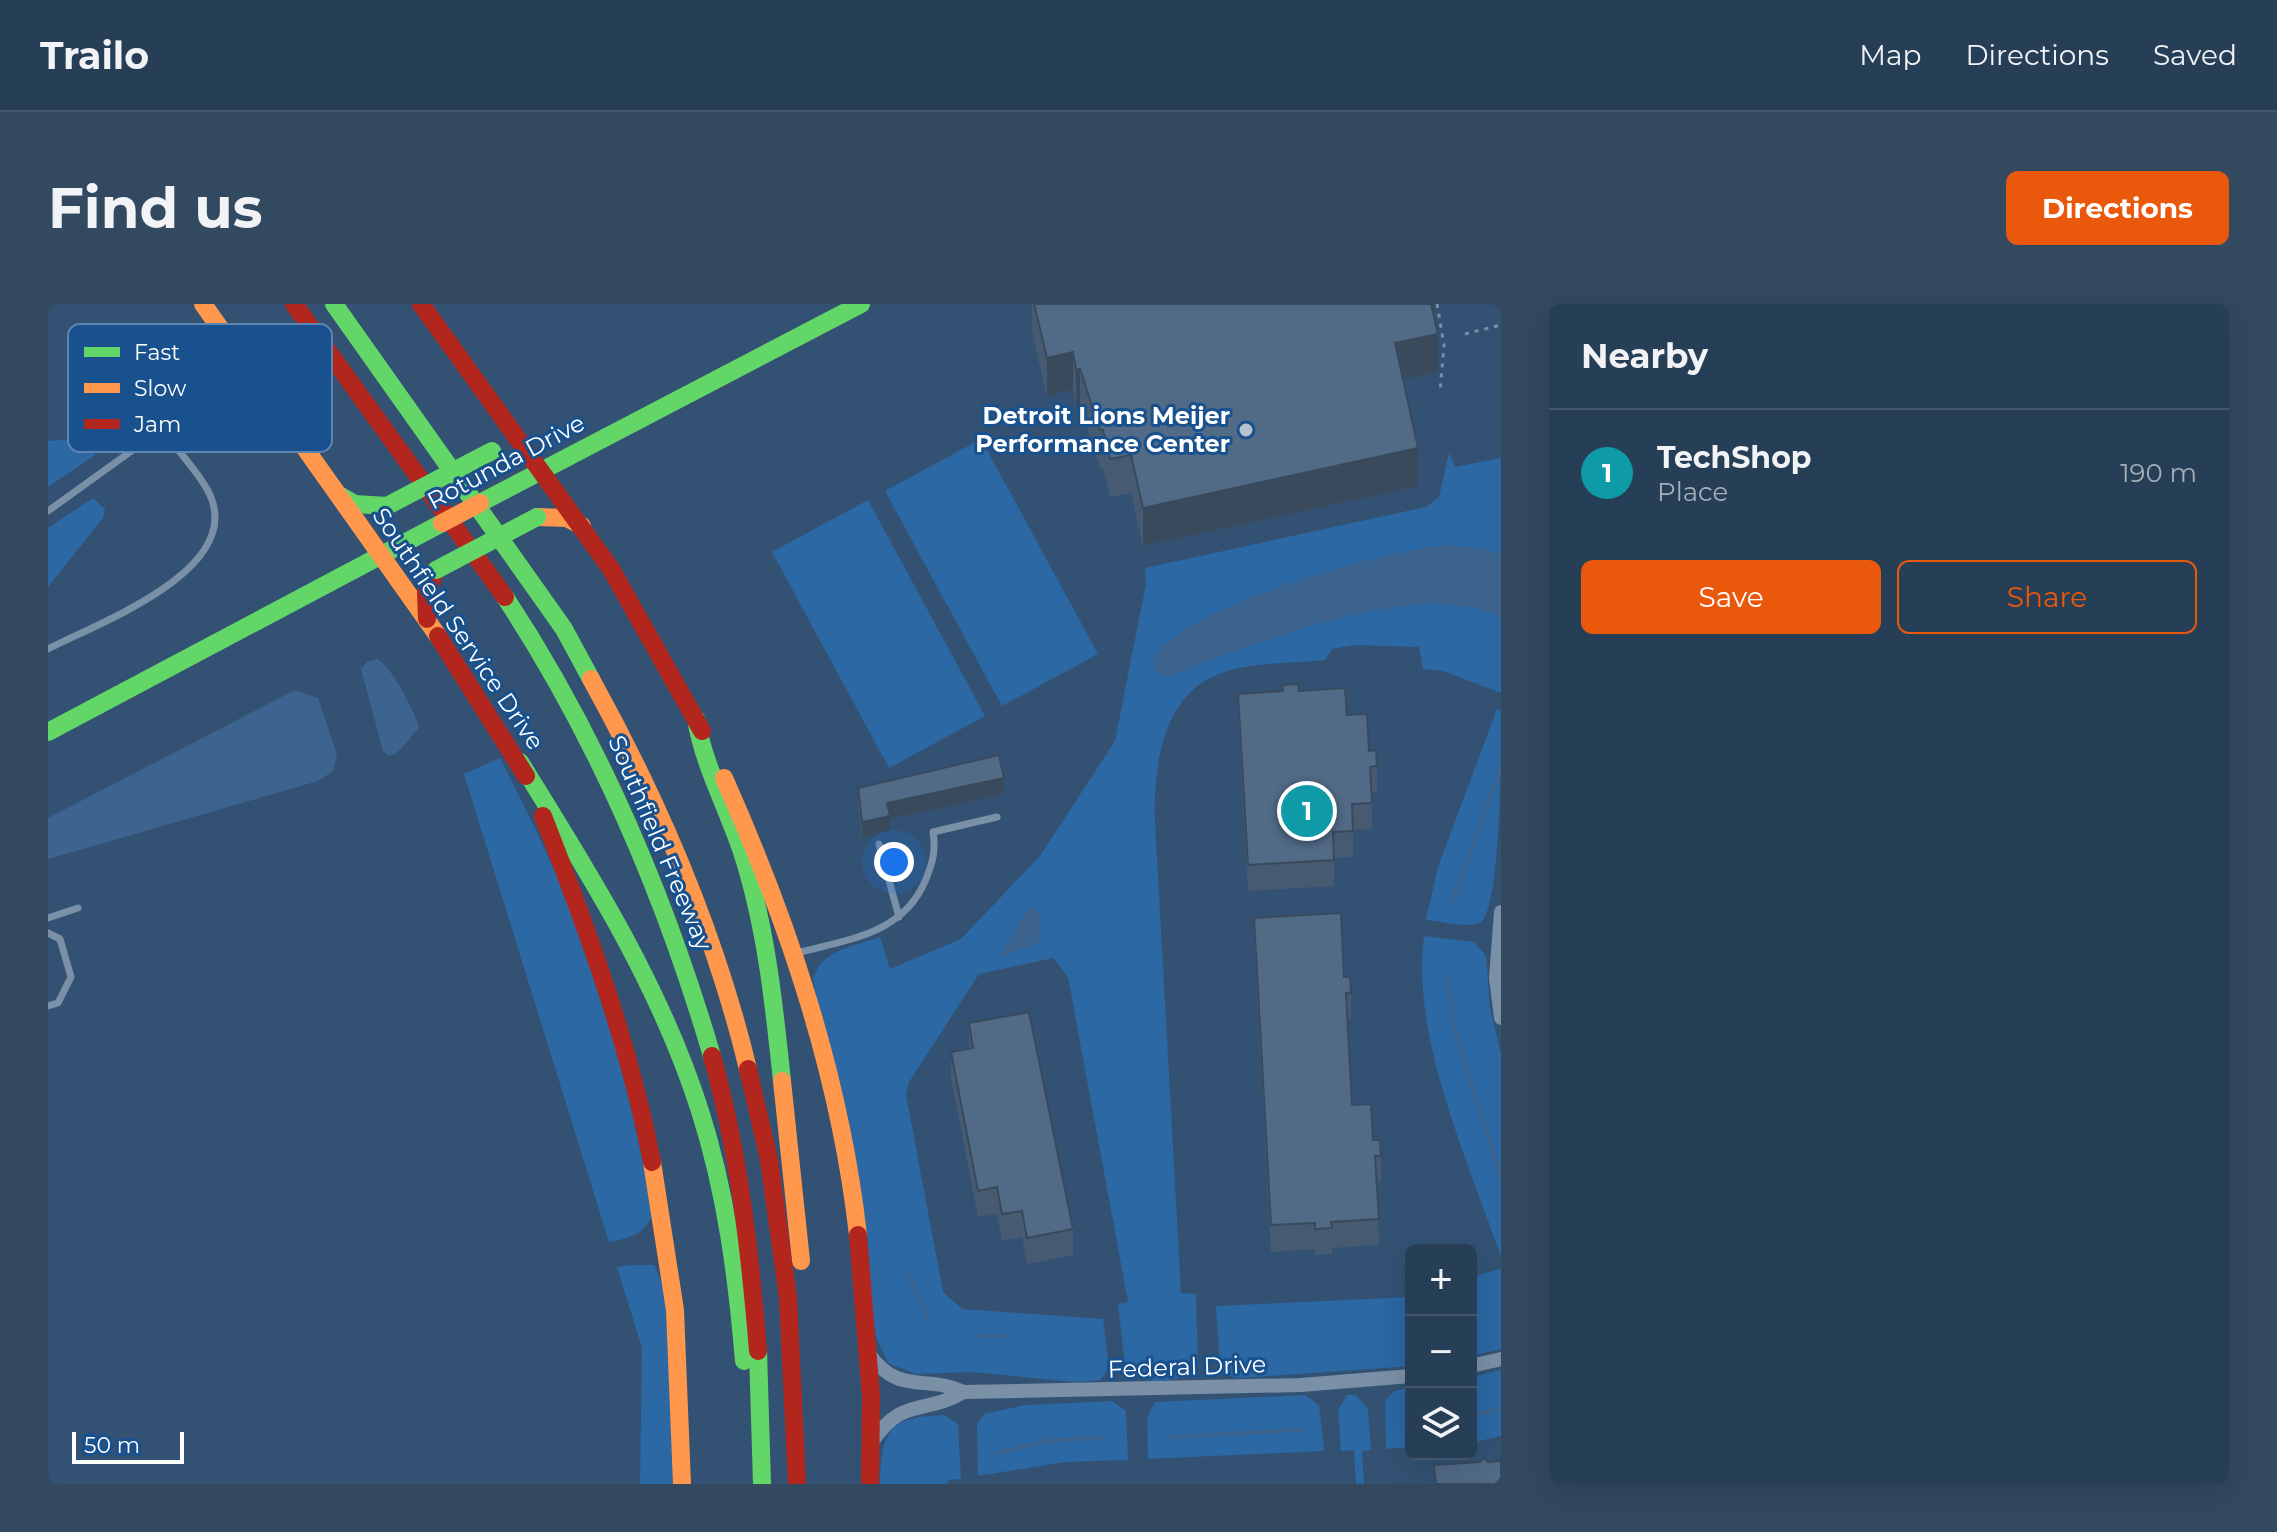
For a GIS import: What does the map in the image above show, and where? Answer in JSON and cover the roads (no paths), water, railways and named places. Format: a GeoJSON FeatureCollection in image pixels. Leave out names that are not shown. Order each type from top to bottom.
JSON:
{"type":"FeatureCollection","features":[{"type":"Feature","properties":{"kind":"main road","name":"Southfield Service Drive"},"geometry":{"type":"LineString","coordinates":[[203,304],[217,324]]}},
{"type":"Feature","properties":{"kind":"main road","name":"Southfield Freeway"},"geometry":{"type":"LineString","coordinates":[[294,304],[308,324]]}},
{"type":"Feature","properties":{"kind":"main road","name":"Southfield Freeway"},"geometry":{"type":"LineString","coordinates":[[334,304],[564,629],[633,755],[693,891],[737,1024],[769,1160],[793,1349],[797,1484]]}},
{"type":"Feature","properties":{"kind":"main road"},"geometry":{"type":"LineString","coordinates":[[421,304],[582,526],[643,623],[696,719],[757,847],[795,954],[840,1124],[869,1353],[870,1484]]}},
{"type":"Feature","properties":{"kind":"main road","name":"Rotunda Drive"},"geometry":{"type":"LineString","coordinates":[[48,732],[861,304]]}},
{"type":"Feature","properties":{"kind":"main road","name":"Southfield Freeway"},"geometry":{"type":"LineString","coordinates":[[332,358],[538,648],[599,757],[663,902],[707,1031],[738,1163],[759,1321],[762,1484]]}},
{"type":"Feature","properties":{"kind":"main road"},"geometry":{"type":"LineString","coordinates":[[339,495],[355,504],[387,506],[492,451],[501,434],[498,412]]}},
{"type":"Feature","properties":{"kind":"main road","name":"Southfield Service Drive"},"geometry":{"type":"LineString","coordinates":[[308,452],[427,619],[520,762],[599,957],[650,1136],[669,1239],[676,1315],[682,1484]]}},
{"type":"Feature","properties":{"kind":"main road"},"geometry":{"type":"LineString","coordinates":[[427,619],[424,596],[427,582],[436,570],[537,517],[567,518],[582,526]]}},
{"type":"Feature","properties":{"kind":"main road"},"geometry":{"type":"LineString","coordinates":[[696,719],[701,749],[742,853],[767,955],[778,1024],[810,1368],[811,1431],[804,1484]]}},
{"type":"Feature","properties":{"kind":"main road"},"geometry":{"type":"LineString","coordinates":[[520,762],[609,910],[676,1045],[699,1108],[733,1256],[749,1436],[762,1484]]}},
{"type":"Feature","properties":{"kind":"street"},"geometry":{"type":"LineString","coordinates":[[1501,912],[1496,978],[1501,1018]]}},
{"type":"Feature","properties":{"kind":"street","name":"Federal Drive"},"geometry":{"type":"LineString","coordinates":[[869,1353],[880,1369],[902,1382],[949,1385],[964,1392],[1287,1386],[1405,1376]]}},
{"type":"Feature","properties":{"kind":"street"},"geometry":{"type":"LineString","coordinates":[[1477,1365],[1501,1359]]}},
{"type":"Feature","properties":{"kind":"street","name":"Federal Drive"},"geometry":{"type":"LineString","coordinates":[[872,1442],[886,1422],[901,1411],[926,1404],[945,1403],[964,1392]]}},
{"type":"Feature","properties":{"kind":"lane"},"geometry":{"type":"LineString","coordinates":[[48,511],[130,452]]}},
{"type":"Feature","properties":{"kind":"lane"},"geometry":{"type":"LineString","coordinates":[[48,649],[189,571],[210,545],[216,525],[212,498],[179,452]]}},
{"type":"Feature","properties":{"kind":"lane"},"geometry":{"type":"LineString","coordinates":[[795,954],[869,932],[899,917],[917,901],[936,852],[933,832],[997,817]]}},
{"type":"Feature","properties":{"kind":"lane"},"geometry":{"type":"LineString","coordinates":[[879,844],[899,917]]}},
{"type":"Feature","properties":{"kind":"lane"},"geometry":{"type":"LineString","coordinates":[[48,918],[78,908]]}},
{"type":"Feature","properties":{"kind":"lane"},"geometry":{"type":"LineString","coordinates":[[48,933],[60,939],[71,977],[58,1003],[48,1006]]}},
{"type":"Feature","properties":{"kind":"waterway"},"geometry":{"type":"LineString","coordinates":[[1452,902],[1501,769]]}},
{"type":"Feature","properties":{"kind":"waterway"},"geometry":{"type":"LineString","coordinates":[[1447,976],[1454,1028],[1501,1178]]}},
{"type":"Feature","properties":{"kind":"waterway"},"geometry":{"type":"LineString","coordinates":[[907,1271],[928,1320]]}},
{"type":"Feature","properties":{"kind":"waterway"},"geometry":{"type":"LineString","coordinates":[[981,1336],[1002,1336]]}},
{"type":"Feature","properties":{"kind":"waterway"},"geometry":{"type":"LineString","coordinates":[[1477,1414],[1501,1408]]}},
{"type":"Feature","properties":{"kind":"waterway"},"geometry":{"type":"LineString","coordinates":[[1167,1437],[1300,1430]]}},
{"type":"Feature","properties":{"kind":"waterway"},"geometry":{"type":"LineString","coordinates":[[997,1453],[1047,1441],[1105,1437]]}},
{"type":"Feature","properties":{"kind":"place","name":"Detroit Lions Meijer Performance Center"},"geometry":{"type":"Point","coordinates":[1246,430]}},
{"type":"Feature","properties":{"kind":"place","name":"TechShop"},"geometry":{"type":"Point","coordinates":[1307,811]}}]}
